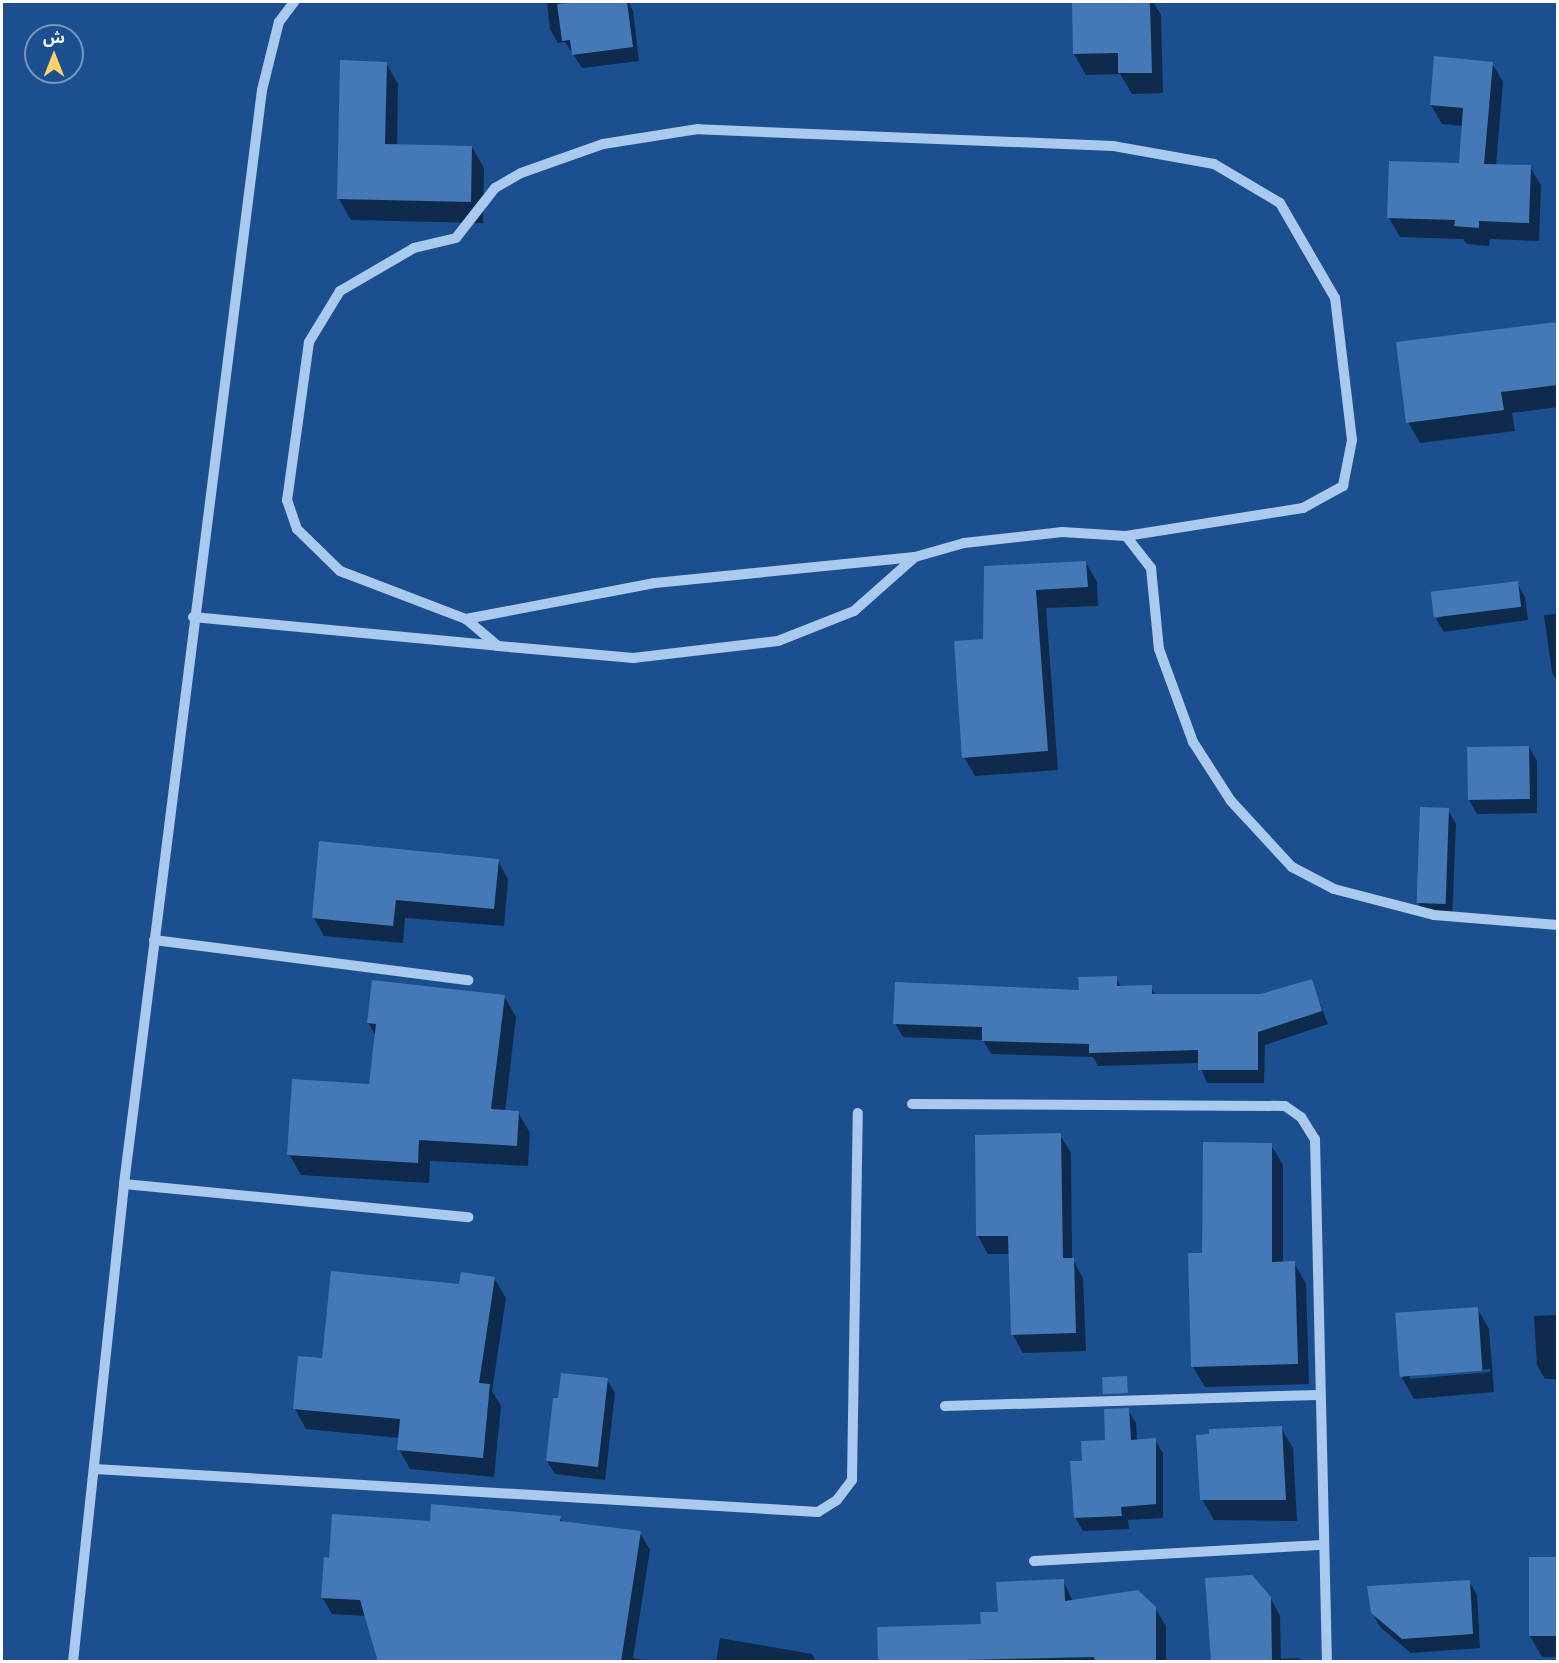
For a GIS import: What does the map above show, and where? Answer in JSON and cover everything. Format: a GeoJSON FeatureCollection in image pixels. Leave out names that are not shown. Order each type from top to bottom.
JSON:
{"type":"FeatureCollection","features":[{"type":"Feature","properties":{"kind":"street"},"geometry":{"type":"LineString","coordinates":[[73,1662],[124,1184],[193,617],[262,90],[279,22],[294,2]]}},
{"type":"Feature","properties":{"kind":"street"},"geometry":{"type":"LineString","coordinates":[[466,619],[655,583],[915,557],[964,543],[1062,532],[1126,536],[1303,508],[1343,486],[1352,440],[1335,298],[1280,203],[1214,165],[1113,146],[698,129],[603,144],[521,174],[495,188],[456,238],[414,248],[340,291],[309,342],[286,500],[297,529],[340,571],[466,619],[498,646]]}},
{"type":"Feature","properties":{"kind":"street"},"geometry":{"type":"LineString","coordinates":[[1126,536],[1151,568],[1159,649],[1193,742],[1231,801],[1292,867],[1334,889],[1434,915],[1557,925]]}},
{"type":"Feature","properties":{"kind":"street"},"geometry":{"type":"LineString","coordinates":[[193,617],[633,658],[778,640],[854,611],[915,557]]}},
{"type":"Feature","properties":{"kind":"street"},"geometry":{"type":"LineString","coordinates":[[154,940],[468,980]]}},
{"type":"Feature","properties":{"kind":"street"},"geometry":{"type":"LineString","coordinates":[[912,1104],[1285,1106],[1301,1117],[1315,1138],[1318,1395],[1328,1662]]}},
{"type":"Feature","properties":{"kind":"street"},"geometry":{"type":"LineString","coordinates":[[94,1469],[818,1512],[837,1500],[852,1479],[858,1113]]}},
{"type":"Feature","properties":{"kind":"street"},"geometry":{"type":"LineString","coordinates":[[124,1184],[468,1217]]}},
{"type":"Feature","properties":{"kind":"street"},"geometry":{"type":"LineString","coordinates":[[945,1406],[1318,1395]]}},
{"type":"Feature","properties":{"kind":"street"},"geometry":{"type":"LineString","coordinates":[[1034,1561],[1323,1545]]}},
{"type":"Feature","properties":{"kind":"building"},"geometry":{"type":"Polygon","coordinates":[[[627,2],[633,47],[572,55],[570,40],[562,41],[557,4],[627,2]]]}},
{"type":"Feature","properties":{"kind":"building"},"geometry":{"type":"Polygon","coordinates":[[[1072,2],[1150,2],[1152,73],[1118,73],[1118,53],[1073,54],[1072,2]]]}},
{"type":"Feature","properties":{"kind":"building"},"geometry":{"type":"Polygon","coordinates":[[[1434,56],[1493,62],[1484,164],[1531,165],[1529,223],[1479,221],[1479,228],[1454,226],[1455,220],[1387,218],[1389,161],[1459,163],[1463,108],[1430,105],[1434,56]]]}},
{"type":"Feature","properties":{"kind":"building"},"geometry":{"type":"Polygon","coordinates":[[[340,60],[387,62],[385,144],[472,146],[471,202],[337,199],[340,60]]]}},
{"type":"Feature","properties":{"kind":"building"},"geometry":{"type":"Polygon","coordinates":[[[1557,322],[1557,385],[1501,392],[1504,410],[1406,423],[1396,342],[1557,322]]]}},
{"type":"Feature","properties":{"kind":"building"},"geometry":{"type":"Polygon","coordinates":[[[1086,561],[1088,587],[1036,590],[1048,751],[962,758],[954,641],[983,639],[984,566],[1086,561]]]}},
{"type":"Feature","properties":{"kind":"building"},"geometry":{"type":"Polygon","coordinates":[[[1518,581],[1521,607],[1434,618],[1431,592],[1518,581]]]}},
{"type":"Feature","properties":{"kind":"building"},"geometry":{"type":"Polygon","coordinates":[[[1529,746],[1530,799],[1468,800],[1467,747],[1529,746]]]}},
{"type":"Feature","properties":{"kind":"building"},"geometry":{"type":"Polygon","coordinates":[[[1420,807],[1449,808],[1446,904],[1417,903],[1420,807]]]}},
{"type":"Feature","properties":{"kind":"building"},"geometry":{"type":"Polygon","coordinates":[[[319,841],[499,859],[494,909],[396,900],[393,926],[312,918],[319,841]]]}},
{"type":"Feature","properties":{"kind":"building"},"geometry":{"type":"Polygon","coordinates":[[[1117,976],[1117,986],[1152,985],[1152,994],[1261,994],[1312,979],[1322,1011],[1258,1032],[1258,1070],[1198,1070],[1198,1050],[1089,1053],[1089,1044],[982,1041],[982,1027],[893,1024],[895,982],[1079,990],[1078,977],[1117,976]]]}},
{"type":"Feature","properties":{"kind":"building"},"geometry":{"type":"Polygon","coordinates":[[[372,980],[505,995],[491,1109],[519,1111],[517,1146],[419,1140],[418,1163],[287,1155],[292,1079],[369,1084],[376,1024],[367,1023],[372,980]]]}},
{"type":"Feature","properties":{"kind":"building"},"geometry":{"type":"Polygon","coordinates":[[[1061,1133],[1063,1258],[1074,1258],[1076,1333],[1011,1335],[1008,1236],[976,1236],[975,1135],[1061,1133]]]}},
{"type":"Feature","properties":{"kind":"building"},"geometry":{"type":"Polygon","coordinates":[[[1203,1142],[1272,1143],[1272,1262],[1295,1261],[1298,1364],[1191,1367],[1188,1253],[1202,1253],[1203,1142]]]}},
{"type":"Feature","properties":{"kind":"building"},"geometry":{"type":"Polygon","coordinates":[[[331,1271],[459,1284],[461,1272],[495,1277],[479,1383],[490,1384],[483,1458],[397,1450],[400,1419],[293,1409],[298,1356],[322,1358],[331,1271]]]}},
{"type":"Feature","properties":{"kind":"building"},"geometry":{"type":"Polygon","coordinates":[[[1478,1307],[1482,1371],[1400,1377],[1395,1313],[1478,1307]]]}},
{"type":"Feature","properties":{"kind":"building"},"geometry":{"type":"Polygon","coordinates":[[[561,1373],[608,1378],[598,1467],[546,1461],[553,1398],[558,1398],[561,1373]]]}},
{"type":"Feature","properties":{"kind":"building"},"geometry":{"type":"Polygon","coordinates":[[[1127,1376],[1128,1393],[1103,1394],[1102,1377],[1127,1376]]]}},
{"type":"Feature","properties":{"kind":"building"},"geometry":{"type":"Polygon","coordinates":[[[1129,1408],[1131,1440],[1156,1438],[1156,1504],[1121,1507],[1122,1516],[1074,1518],[1070,1461],[1082,1461],[1081,1441],[1105,1440],[1104,1409],[1129,1408]]]}},
{"type":"Feature","properties":{"kind":"building"},"geometry":{"type":"Polygon","coordinates":[[[1282,1426],[1286,1500],[1200,1500],[1196,1435],[1209,1434],[1209,1429],[1282,1426]]]}},
{"type":"Feature","properties":{"kind":"building"},"geometry":{"type":"Polygon","coordinates":[[[431,1504],[561,1516],[560,1521],[641,1531],[621,1662],[378,1662],[360,1600],[321,1598],[324,1557],[329,1558],[332,1514],[430,1521],[431,1504]]]}},
{"type":"Feature","properties":{"kind":"building"},"geometry":{"type":"Polygon","coordinates":[[[1529,1557],[1557,1557],[1557,1636],[1529,1636],[1529,1557]]]}},
{"type":"Feature","properties":{"kind":"building"},"geometry":{"type":"Polygon","coordinates":[[[1252,1575],[1271,1597],[1272,1662],[1211,1662],[1205,1578],[1252,1575]]]}},
{"type":"Feature","properties":{"kind":"building"},"geometry":{"type":"Polygon","coordinates":[[[1064,1579],[1065,1601],[1138,1590],[1156,1607],[1156,1662],[1095,1662],[1094,1657],[878,1662],[877,1627],[981,1624],[980,1612],[998,1612],[996,1582],[1064,1579]]]}},
{"type":"Feature","properties":{"kind":"building"},"geometry":{"type":"Polygon","coordinates":[[[1470,1580],[1473,1634],[1402,1639],[1371,1613],[1367,1586],[1470,1580]]]}}]}
